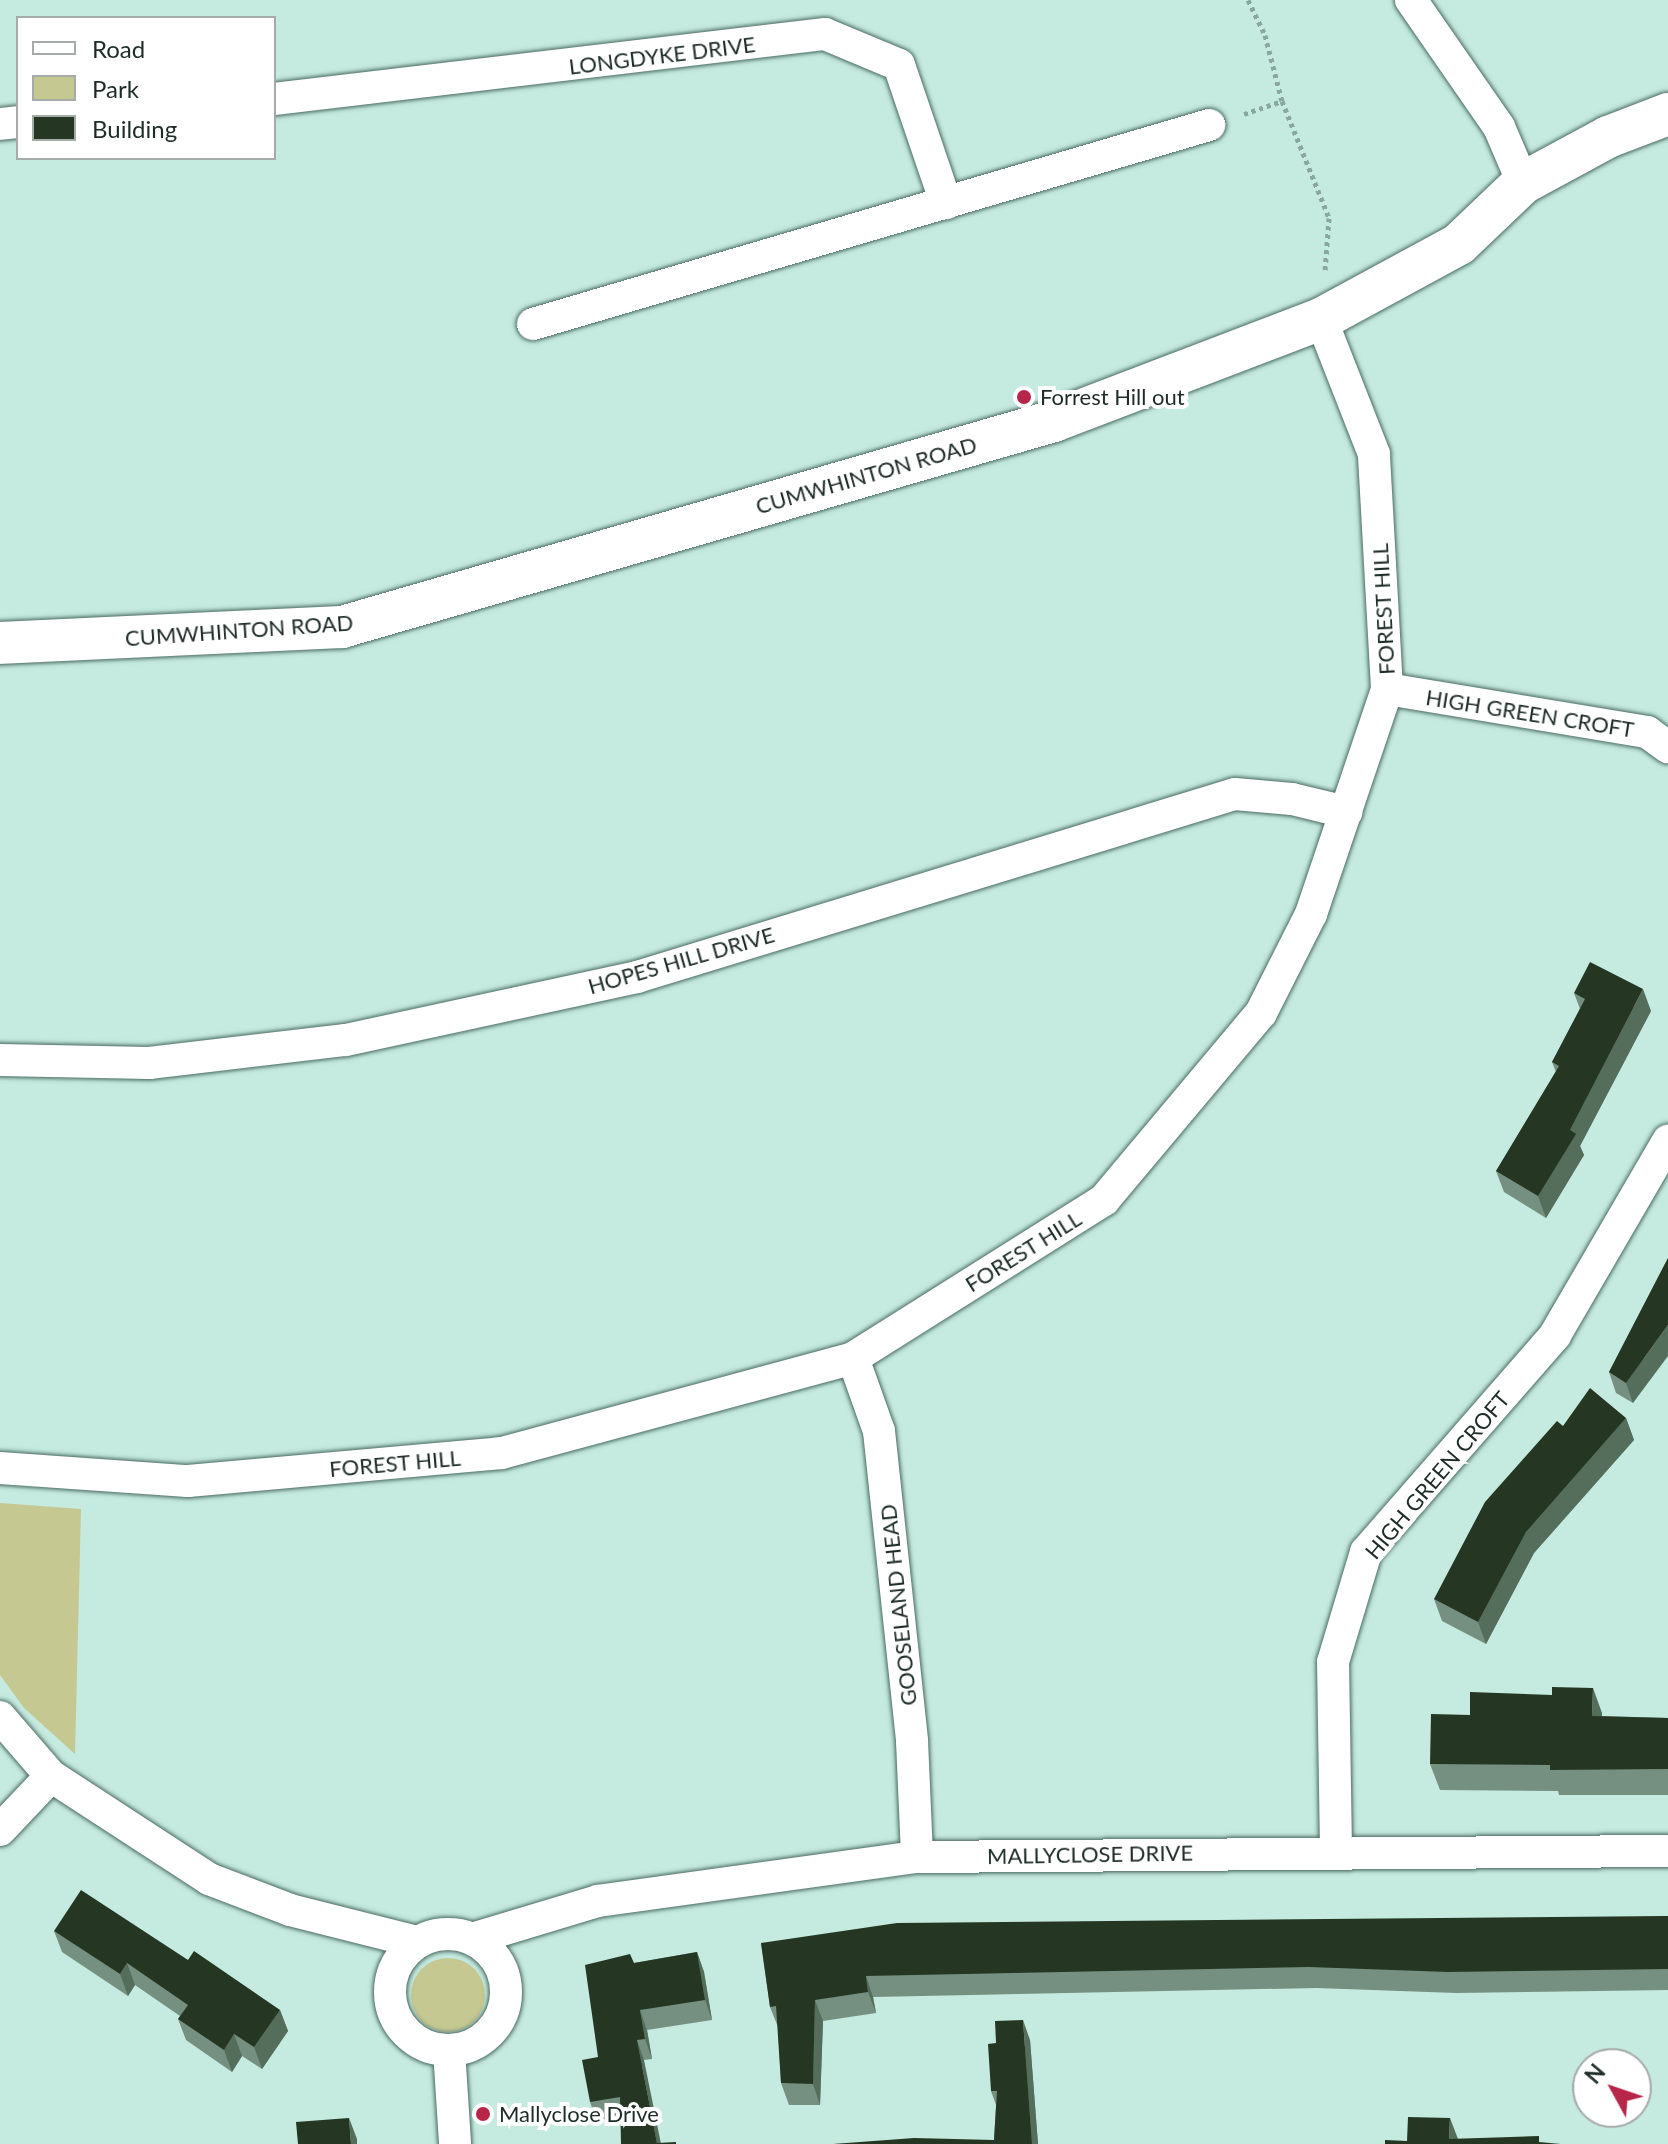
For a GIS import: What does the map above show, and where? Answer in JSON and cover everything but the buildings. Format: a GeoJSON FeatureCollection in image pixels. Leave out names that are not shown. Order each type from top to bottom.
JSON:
{"type":"FeatureCollection","features":[{"type":"Feature","properties":{"kind":"street"},"geometry":{"type":"LineString","coordinates":[[1411,0],[1499,127],[1523,183]]}},
{"type":"Feature","properties":{"kind":"street","name":"LONGDYKE DRIVE"},"geometry":{"type":"LineString","coordinates":[[276,99],[825,34],[899,65],[946,203]]}},
{"type":"Feature","properties":{"kind":"street","name":"CUMWHINTON ROAD"},"geometry":{"type":"LineString","coordinates":[[0,643],[342,627],[1054,421],[1321,319],[1459,244],[1523,183],[1608,137],[1668,114]]}},
{"type":"Feature","properties":{"kind":"street"},"geometry":{"type":"LineString","coordinates":[[533,324],[1209,125]]}},
{"type":"Feature","properties":{"kind":"street","name":"FOREST HILL"},"geometry":{"type":"LineString","coordinates":[[0,1468],[188,1481],[502,1453],[853,1358],[1104,1200],[1261,1013],[1311,914],[1387,689],[1374,454],[1321,319]]}},
{"type":"Feature","properties":{"kind":"street","name":"HIGH GREEN CROFT"},"geometry":{"type":"LineString","coordinates":[[1387,689],[1647,732],[1668,747]]}},
{"type":"Feature","properties":{"kind":"street","name":"HOPES HILL DRIVE"},"geometry":{"type":"LineString","coordinates":[[0,1060],[149,1063],[346,1040],[637,977],[1235,794],[1292,799],[1346,812]]}},
{"type":"Feature","properties":{"kind":"street","name":"HIGH GREEN CROFT"},"geometry":{"type":"LineString","coordinates":[[1336,1851],[1333,1662],[1366,1552],[1555,1335],[1668,1141]]}},
{"type":"Feature","properties":{"kind":"street","name":"GOOSELAND HEAD"},"geometry":{"type":"LineString","coordinates":[[853,1358],[879,1431],[912,1741],[917,1857]]}},
{"type":"Feature","properties":{"kind":"street","name":"MALLYCLOSE DRIVE"},"geometry":{"type":"LineString","coordinates":[[0,1717],[51,1776],[209,1879],[290,1910],[417,1942],[434,1935],[472,1939],[598,1901],[917,1857],[1336,1851],[1668,1851]]}},
{"type":"Feature","properties":{"kind":"street"},"geometry":{"type":"LineString","coordinates":[[0,1830],[51,1776]]}},
{"type":"Feature","properties":{"kind":"street"},"geometry":{"type":"LineString","coordinates":[[417,1942],[394,1968],[390,2001],[405,2032],[418,2042],[449,2050],[483,2038],[503,2010],[501,1969],[472,1939]]}},
{"type":"Feature","properties":{"kind":"street"},"geometry":{"type":"LineString","coordinates":[[449,2050],[455,2144]]}},
{"type":"Feature","properties":{"kind":"path"},"geometry":{"type":"LineString","coordinates":[[1248,0],[1265,35],[1282,101],[1329,218],[1321,319]]}},
{"type":"Feature","properties":{"kind":"path"},"geometry":{"type":"LineString","coordinates":[[1209,125],[1282,101]]}},
{"type":"Feature","properties":{"kind":"green space"},"geometry":{"type":"Polygon","coordinates":[[[0,1503],[81,1509],[75,1754],[24,1708],[0,1675],[0,1503]]]}},
{"type":"Feature","properties":{"kind":"green space"},"geometry":{"type":"Polygon","coordinates":[[[448,1958],[469,1964],[479,1974],[485,1995],[479,2016],[469,2026],[448,2032],[427,2026],[417,2016],[411,1995],[417,1974],[427,1964],[448,1958]]]}},
{"type":"Feature","properties":{"kind":"place","name":"Forrest Hill out"},"geometry":{"type":"Point","coordinates":[1024,397]}},
{"type":"Feature","properties":{"kind":"place","name":"Mallyclose Drive"},"geometry":{"type":"Point","coordinates":[483,2114]}}]}
